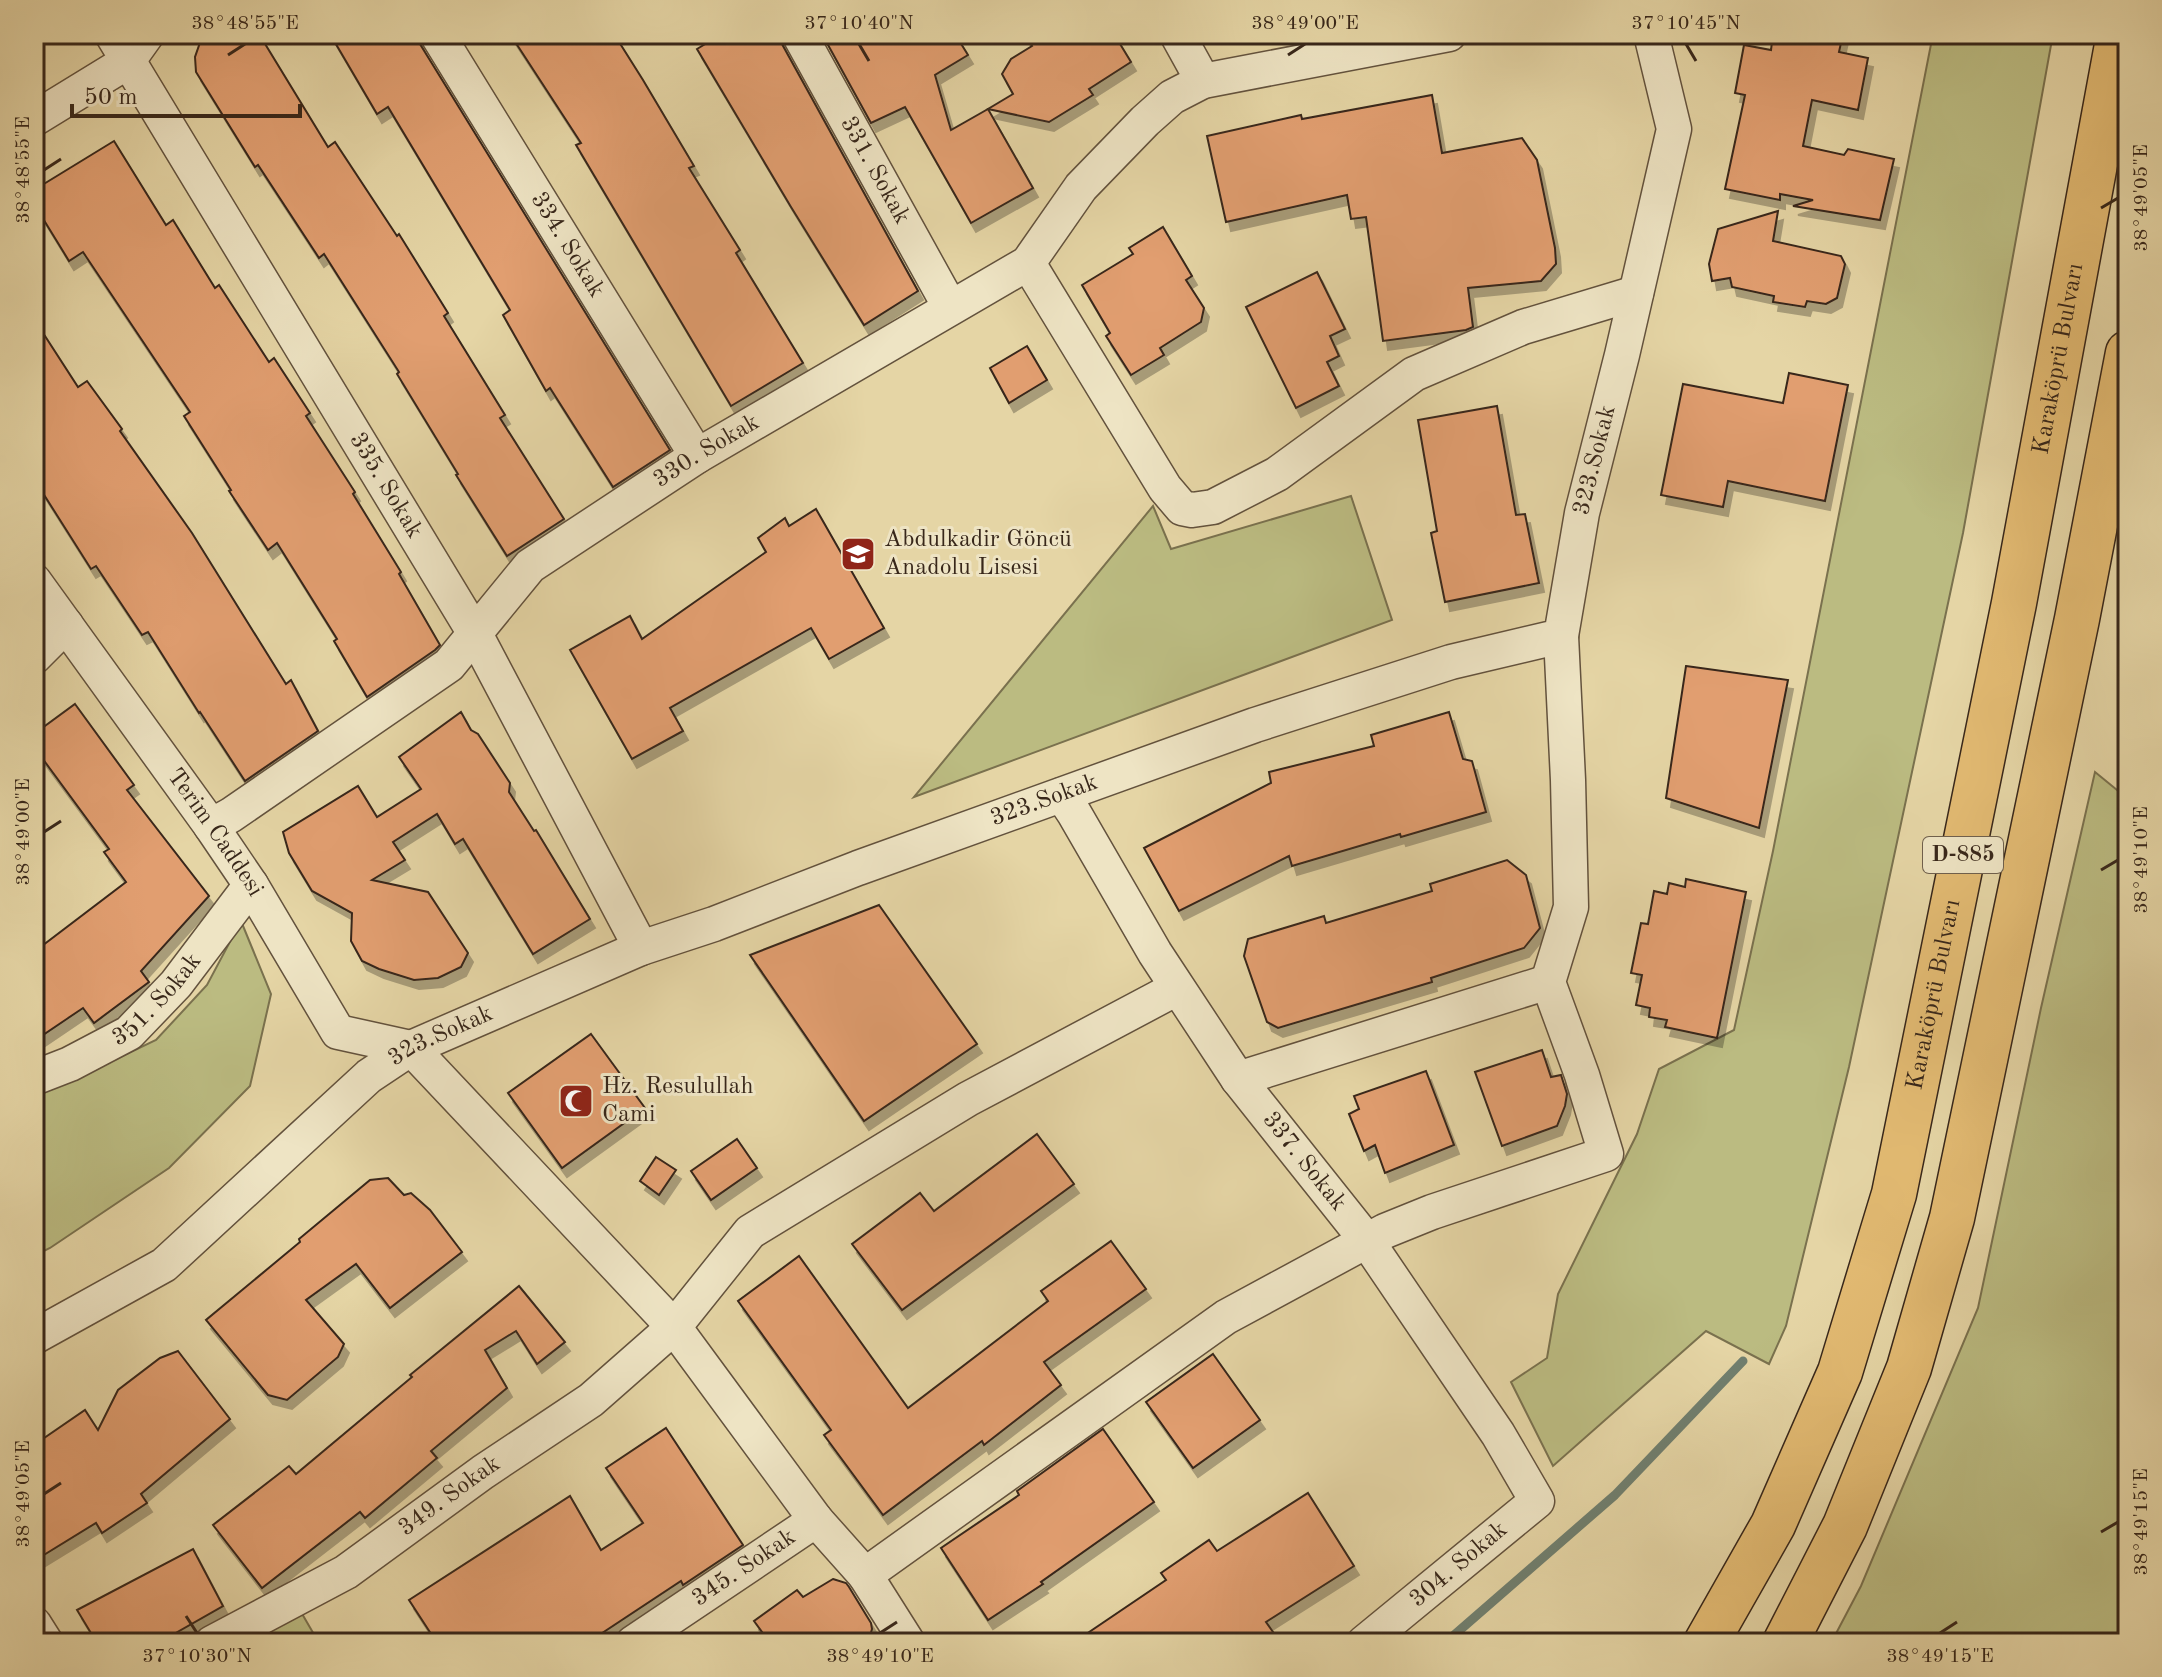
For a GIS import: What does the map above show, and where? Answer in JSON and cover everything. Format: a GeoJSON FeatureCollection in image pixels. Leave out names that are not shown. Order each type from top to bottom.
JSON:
{"type":"FeatureCollection","features":[{"type":"Feature","properties":{"kind":"highway","name":"Karaköprü Bulvarı"},"geometry":{"type":"LineString","coordinates":[[1706,1643],[1773,1525],[1840,1372],[1894,1194],[2014,603],[2119,34]]}},
{"type":"Feature","properties":{"kind":"highway","name":"D-885"},"geometry":{"type":"LineString","coordinates":[[1785,1643],[1845,1526],[1909,1368],[1952,1218],[2077,619],[2128,353]]}},
{"type":"Feature","properties":{"kind":"street"},"geometry":{"type":"LineString","coordinates":[[34,119],[120,48],[147,34]]}},
{"type":"Feature","properties":{"kind":"street","name":"334. Sokak"},"geometry":{"type":"LineString","coordinates":[[437,34],[697,456]]}},
{"type":"Feature","properties":{"kind":"street","name":"331. Sokak"},"geometry":{"type":"LineString","coordinates":[[799,34],[950,307]]}},
{"type":"Feature","properties":{"kind":"street"},"geometry":{"type":"LineString","coordinates":[[1177,34],[1203,81]]}},
{"type":"Feature","properties":{"kind":"street","name":"330. Sokak"},"geometry":{"type":"LineString","coordinates":[[211,826],[449,665],[530,566],[697,456],[1028,263],[1081,187],[1172,97],[1203,81],[1449,34]]}},
{"type":"Feature","properties":{"kind":"street","name":"323.Sokak"},"geometry":{"type":"LineString","coordinates":[[34,1337],[164,1265],[369,1076],[411,1048],[641,948],[1255,725],[1451,662],[1561,636],[1582,513],[1674,129],[1651,34]]}},
{"type":"Feature","properties":{"kind":"street","name":"335. Sokak"},"geometry":{"type":"LineString","coordinates":[[120,48],[474,632],[641,948]]}},
{"type":"Feature","properties":{"kind":"street"},"geometry":{"type":"LineString","coordinates":[[1028,263],[1165,488],[1182,508],[1192,510],[1213,507],[1277,474],[1414,374],[1523,327],[1636,293]]}},
{"type":"Feature","properties":{"kind":"street","name":"Terim Caddesi"},"geometry":{"type":"LineString","coordinates":[[34,581],[251,885],[338,1032],[411,1048]]}},
{"type":"Feature","properties":{"kind":"street"},"geometry":{"type":"LineString","coordinates":[[34,657],[66,625]]}},
{"type":"Feature","properties":{"kind":"street"},"geometry":{"type":"LineString","coordinates":[[865,1575],[1226,1317],[1385,1231],[1432,1212],[1606,1154],[1582,1075],[1548,982],[1571,907],[1561,636]]}},
{"type":"Feature","properties":{"kind":"street","name":"337. Sokak"},"geometry":{"type":"LineString","coordinates":[[1062,795],[1177,988],[1238,1079],[1367,1241],[1498,1434],[1537,1501],[1516,1518]]}},
{"type":"Feature","properties":{"kind":"street","name":"351. Sokak"},"geometry":{"type":"LineString","coordinates":[[34,1078],[70,1064],[129,1033],[176,984],[251,885]]}},
{"type":"Feature","properties":{"kind":"street"},"geometry":{"type":"LineString","coordinates":[[1238,1079],[1548,982]]}},
{"type":"Feature","properties":{"kind":"street","name":"349. Sokak"},"geometry":{"type":"LineString","coordinates":[[212,1643],[346,1572],[483,1472],[591,1400],[674,1327],[750,1232],[968,1099],[1177,988]]}},
{"type":"Feature","properties":{"kind":"street"},"geometry":{"type":"LineString","coordinates":[[411,1048],[674,1327],[816,1520],[865,1575],[908,1643]]}},
{"type":"Feature","properties":{"kind":"street","name":"304. Sokak"},"geometry":{"type":"LineString","coordinates":[[1364,1643],[1516,1518]]}},
{"type":"Feature","properties":{"kind":"street","name":"345. Sokak"},"geometry":{"type":"LineString","coordinates":[[633,1643],[816,1520]]}},
{"type":"Feature","properties":{"kind":"street"},"geometry":{"type":"LineString","coordinates":[[34,1624],[46,1643]]}},
{"type":"Feature","properties":{"kind":"green space"},"geometry":{"type":"Polygon","coordinates":[[[1933,34],[2053,34],[1963,533],[1849,1067],[1786,1326],[1769,1364],[1706,1331],[1553,1466],[1511,1382],[1547,1358],[1558,1294],[1637,1134],[1659,1069],[1734,1030],[1773,851],[1933,34]]]}},
{"type":"Feature","properties":{"kind":"green space"},"geometry":{"type":"Polygon","coordinates":[[[1351,496],[1392,620],[914,797],[1153,506],[1171,549],[1351,496]]]}},
{"type":"Feature","properties":{"kind":"green space"},"geometry":{"type":"Polygon","coordinates":[[[2095,772],[2128,799],[2128,1643],[1831,1643],[1861,1586],[1978,1308],[2041,1008],[2095,772]]]}},
{"type":"Feature","properties":{"kind":"green space"},"geometry":{"type":"Polygon","coordinates":[[[241,921],[271,994],[250,1086],[169,1168],[34,1256],[34,1093],[87,1073],[156,1040],[207,985],[241,921]]]}},
{"type":"Feature","properties":{"kind":"green space"},"geometry":{"type":"Polygon","coordinates":[[[301,1612],[319,1643],[246,1643],[301,1612]]]}},
{"type":"Feature","properties":{"kind":"building"},"geometry":{"type":"Polygon","coordinates":[[[203,34],[259,34],[328,147],[335,142],[397,236],[399,234],[448,313],[444,316],[505,415],[500,418],[564,519],[507,556],[456,475],[397,374],[399,372],[324,254],[319,258],[258,165],[255,167],[196,72],[195,57],[203,34]]]}},
{"type":"Feature","properties":{"kind":"building"},"geometry":{"type":"Polygon","coordinates":[[[330,34],[417,34],[420,44],[670,450],[613,487],[550,388],[546,391],[503,315],[510,310],[388,107],[377,114],[330,34]]]}},
{"type":"Feature","properties":{"kind":"building"},"geometry":{"type":"Polygon","coordinates":[[[510,34],[614,34],[694,166],[689,168],[740,250],[736,253],[803,363],[731,406],[576,145],[581,143],[510,34]]]}},
{"type":"Feature","properties":{"kind":"building"},"geometry":{"type":"Polygon","coordinates":[[[722,34],[779,34],[918,291],[864,325],[697,49],[722,34]]]}},
{"type":"Feature","properties":{"kind":"building"},"geometry":{"type":"Polygon","coordinates":[[[822,34],[955,34],[968,55],[935,75],[951,130],[988,109],[1033,188],[971,223],[905,107],[871,123],[822,34]]]}},
{"type":"Feature","properties":{"kind":"building"},"geometry":{"type":"Polygon","coordinates":[[[1024,34],[1114,34],[1131,62],[1089,89],[1093,95],[1049,122],[988,109],[1013,94],[1002,74],[1011,59],[1032,46],[1024,34]]]}},
{"type":"Feature","properties":{"kind":"building"},"geometry":{"type":"Polygon","coordinates":[[[1773,34],[1843,34],[1839,52],[1868,58],[1858,110],[1812,100],[1803,146],[1844,155],[1848,149],[1894,159],[1880,220],[1793,206],[1813,200],[1780,194],[1780,200],[1725,189],[1745,95],[1735,93],[1744,45],[1771,50],[1773,34]]]}},
{"type":"Feature","properties":{"kind":"building"},"geometry":{"type":"Polygon","coordinates":[[[1432,95],[1442,153],[1522,138],[1537,160],[1556,264],[1541,281],[1468,288],[1473,327],[1383,341],[1366,217],[1351,219],[1347,195],[1226,222],[1207,136],[1301,115],[1302,119],[1432,95]]]}},
{"type":"Feature","properties":{"kind":"building"},"geometry":{"type":"Polygon","coordinates":[[[114,141],[166,225],[173,220],[215,288],[219,285],[269,362],[274,358],[310,413],[306,416],[355,492],[353,494],[401,572],[399,574],[440,645],[367,697],[334,641],[337,639],[277,543],[268,550],[184,416],[190,412],[83,252],[69,261],[34,204],[34,190],[114,141]]]}},
{"type":"Feature","properties":{"kind":"building"},"geometry":{"type":"Polygon","coordinates":[[[1778,211],[1773,241],[1841,256],[1845,264],[1837,298],[1826,304],[1807,301],[1805,307],[1773,302],[1774,296],[1732,287],[1730,278],[1712,281],[1709,264],[1718,229],[1778,211]]]}},
{"type":"Feature","properties":{"kind":"building"},"geometry":{"type":"Polygon","coordinates":[[[1163,227],[1192,276],[1186,280],[1204,308],[1201,322],[1160,348],[1164,355],[1131,375],[1106,336],[1110,333],[1082,285],[1133,254],[1129,248],[1163,227]]]}},
{"type":"Feature","properties":{"kind":"building"},"geometry":{"type":"Polygon","coordinates":[[[1317,272],[1345,329],[1330,336],[1339,356],[1327,362],[1339,386],[1296,408],[1246,307],[1317,272]]]}},
{"type":"Feature","properties":{"kind":"building"},"geometry":{"type":"Polygon","coordinates":[[[34,319],[78,387],[87,381],[122,429],[120,431],[192,533],[286,684],[291,680],[318,731],[245,781],[148,632],[142,635],[96,566],[91,569],[34,479],[34,319]]]}},
{"type":"Feature","properties":{"kind":"building"},"geometry":{"type":"Polygon","coordinates":[[[1027,346],[1047,380],[1009,403],[990,368],[1027,346]]]}},
{"type":"Feature","properties":{"kind":"building"},"geometry":{"type":"Polygon","coordinates":[[[1789,373],[1848,385],[1825,501],[1728,481],[1723,507],[1661,495],[1683,384],[1783,403],[1789,373]]]}},
{"type":"Feature","properties":{"kind":"building"},"geometry":{"type":"Polygon","coordinates":[[[1497,406],[1516,515],[1525,514],[1539,583],[1445,602],[1431,533],[1437,531],[1418,420],[1497,406]]]}},
{"type":"Feature","properties":{"kind":"building"},"geometry":{"type":"Polygon","coordinates":[[[816,509],[884,628],[829,659],[811,628],[670,708],[683,731],[632,759],[570,650],[630,616],[642,639],[766,552],[758,538],[785,518],[789,526],[816,509]]]}},
{"type":"Feature","properties":{"kind":"building"},"geometry":{"type":"Polygon","coordinates":[[[1686,666],[1788,680],[1759,828],[1666,798],[1686,666]]]}},
{"type":"Feature","properties":{"kind":"building"},"geometry":{"type":"Polygon","coordinates":[[[75,704],[134,785],[127,790],[209,896],[141,971],[149,982],[94,1023],[83,1008],[34,1041],[34,952],[126,882],[104,852],[109,849],[34,747],[34,734],[75,704]]]}},
{"type":"Feature","properties":{"kind":"building"},"geometry":{"type":"Polygon","coordinates":[[[461,712],[510,783],[509,792],[590,919],[533,954],[463,839],[455,844],[437,814],[393,842],[405,860],[372,880],[428,892],[468,953],[461,967],[438,978],[414,980],[362,961],[351,941],[352,913],[312,891],[289,853],[283,832],[358,786],[377,817],[421,789],[399,757],[461,712]]]}},
{"type":"Feature","properties":{"kind":"building"},"geometry":{"type":"Polygon","coordinates":[[[1449,712],[1463,759],[1472,761],[1486,812],[1292,866],[1289,856],[1179,911],[1144,848],[1271,783],[1269,772],[1374,746],[1371,735],[1449,712]]]}},
{"type":"Feature","properties":{"kind":"building"},"geometry":{"type":"Polygon","coordinates":[[[1507,860],[1526,875],[1540,928],[1524,948],[1431,978],[1432,982],[1278,1028],[1267,1022],[1244,956],[1248,939],[1324,916],[1326,923],[1432,891],[1430,884],[1507,860]]]}},
{"type":"Feature","properties":{"kind":"building"},"geometry":{"type":"Polygon","coordinates":[[[1686,879],[1746,892],[1717,1038],[1665,1027],[1667,1020],[1649,1017],[1650,1008],[1636,1005],[1642,975],[1631,973],[1641,923],[1648,924],[1654,891],[1667,894],[1669,883],[1685,887],[1686,879]]]}},
{"type":"Feature","properties":{"kind":"building"},"geometry":{"type":"Polygon","coordinates":[[[879,905],[977,1044],[864,1121],[750,955],[879,905]]]}},
{"type":"Feature","properties":{"kind":"building","name":"Hz. Resulullah Cami"},"geometry":{"type":"Polygon","coordinates":[[[591,1034],[645,1108],[562,1168],[508,1093],[591,1034]]]}},
{"type":"Feature","properties":{"kind":"building"},"geometry":{"type":"Polygon","coordinates":[[[1542,1050],[1551,1077],[1561,1075],[1567,1094],[1557,1126],[1502,1146],[1475,1072],[1542,1050]]]}},
{"type":"Feature","properties":{"kind":"building"},"geometry":{"type":"Polygon","coordinates":[[[1426,1071],[1454,1145],[1385,1173],[1375,1145],[1364,1151],[1349,1114],[1359,1109],[1354,1096],[1426,1071]]]}},
{"type":"Feature","properties":{"kind":"building"},"geometry":{"type":"Polygon","coordinates":[[[1037,1134],[1074,1184],[902,1310],[852,1244],[920,1193],[934,1211],[1037,1134]]]}},
{"type":"Feature","properties":{"kind":"building"},"geometry":{"type":"Polygon","coordinates":[[[737,1139],[757,1168],[711,1200],[691,1171],[737,1139]]]}},
{"type":"Feature","properties":{"kind":"building"},"geometry":{"type":"Polygon","coordinates":[[[656,1157],[676,1170],[659,1195],[640,1181],[656,1157]]]}},
{"type":"Feature","properties":{"kind":"building"},"geometry":{"type":"Polygon","coordinates":[[[388,1178],[404,1195],[411,1193],[430,1210],[462,1252],[390,1308],[356,1264],[306,1300],[344,1344],[338,1357],[287,1400],[268,1395],[206,1320],[370,1180],[388,1178]]]}},
{"type":"Feature","properties":{"kind":"building"},"geometry":{"type":"Polygon","coordinates":[[[1111,1241],[1146,1289],[1044,1362],[1061,1385],[984,1445],[982,1441],[883,1515],[824,1435],[831,1430],[738,1301],[799,1256],[908,1408],[1048,1301],[1041,1291],[1111,1241]]]}},
{"type":"Feature","properties":{"kind":"building"},"geometry":{"type":"Polygon","coordinates":[[[519,1286],[565,1342],[537,1364],[516,1331],[485,1350],[507,1388],[431,1451],[437,1458],[365,1518],[360,1512],[262,1588],[213,1525],[289,1466],[296,1474],[519,1286]]]}},
{"type":"Feature","properties":{"kind":"building"},"geometry":{"type":"Polygon","coordinates":[[[178,1351],[230,1419],[141,1494],[147,1503],[102,1533],[96,1523],[34,1561],[34,1445],[85,1410],[98,1430],[118,1390],[160,1358],[178,1351]]]}},
{"type":"Feature","properties":{"kind":"building"},"geometry":{"type":"Polygon","coordinates":[[[1213,1354],[1260,1420],[1193,1468],[1146,1402],[1213,1354]]]}},
{"type":"Feature","properties":{"kind":"building"},"geometry":{"type":"Polygon","coordinates":[[[666,1428],[743,1545],[683,1585],[681,1581],[587,1643],[437,1643],[409,1600],[570,1496],[601,1550],[643,1523],[606,1468],[666,1428]]]}},
{"type":"Feature","properties":{"kind":"building"},"geometry":{"type":"Polygon","coordinates":[[[1103,1429],[1154,1502],[1041,1582],[1043,1584],[988,1620],[941,1548],[1019,1495],[1017,1491],[1103,1429]]]}},
{"type":"Feature","properties":{"kind":"building"},"geometry":{"type":"Polygon","coordinates":[[[1308,1493],[1354,1566],[1266,1622],[1273,1632],[1257,1643],[1073,1643],[1166,1580],[1161,1573],[1209,1540],[1217,1551],[1308,1493]]]}},
{"type":"Feature","properties":{"kind":"building"},"geometry":{"type":"Polygon","coordinates":[[[193,1549],[223,1606],[158,1643],[97,1643],[77,1610],[193,1549]]]}},
{"type":"Feature","properties":{"kind":"building"},"geometry":{"type":"Polygon","coordinates":[[[833,1579],[846,1583],[871,1623],[868,1643],[770,1643],[754,1621],[797,1590],[803,1597],[833,1579]]]}},
{"type":"Feature","properties":{"kind":"waterway"},"geometry":{"type":"LineString","coordinates":[[1445,1643],[1615,1495],[1743,1361]]}},
{"type":"Feature","properties":{"kind":"place","name":"Abdulkadir Göncü Anadolu Lisesi"},"geometry":{"type":"Point","coordinates":[858,554]}},
{"type":"Feature","properties":{"kind":"place","name":"Hz. Resulullah Cami"},"geometry":{"type":"Point","coordinates":[576,1101]}}]}
